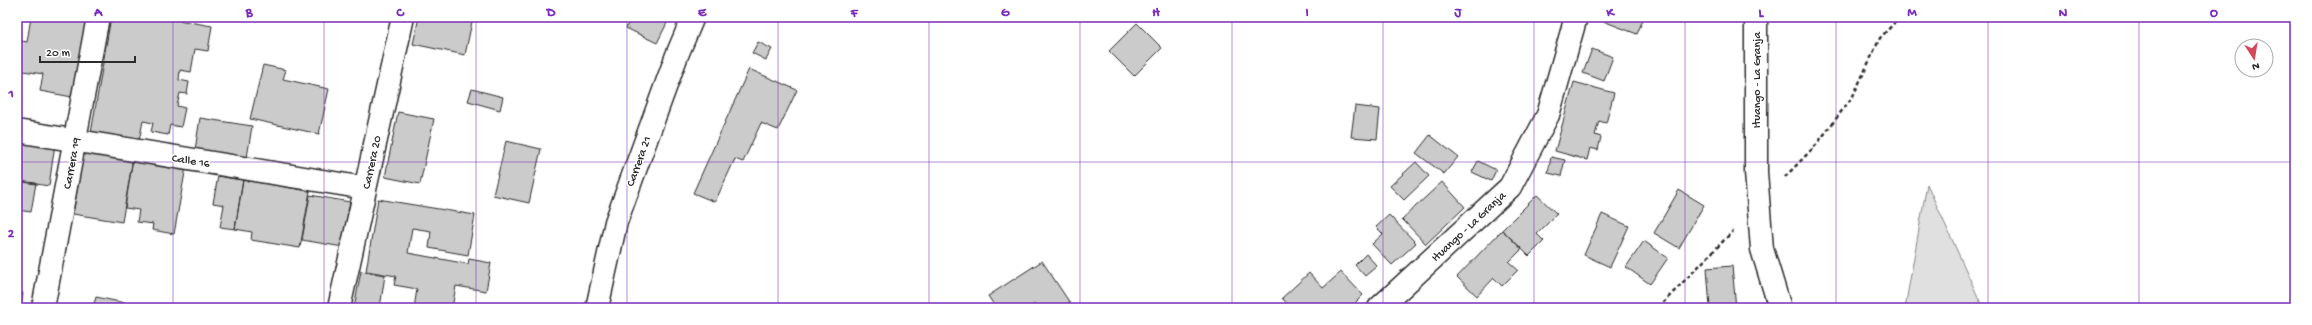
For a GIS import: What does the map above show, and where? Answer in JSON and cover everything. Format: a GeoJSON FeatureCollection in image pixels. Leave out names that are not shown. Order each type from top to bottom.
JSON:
{"type":"FeatureCollection","features":[{"type":"Feature","properties":{"kind":"street","name":"Carrera 19"},"geometry":{"type":"LineString","coordinates":[[43,308],[98,17]]}},
{"type":"Feature","properties":{"kind":"street","name":"Carrera 20"},"geometry":{"type":"LineString","coordinates":[[339,308],[403,17]]}},
{"type":"Feature","properties":{"kind":"street","name":"Carrera 21"},"geometry":{"type":"LineString","coordinates":[[597,308],[616,222],[677,55],[693,17]]}},
{"type":"Feature","properties":{"kind":"street","name":"Ituango - La Granja"},"geometry":{"type":"LineString","coordinates":[[1379,308],[1510,188],[1548,115],[1576,17]]}},
{"type":"Feature","properties":{"kind":"street","name":"Ituango - La Granja"},"geometry":{"type":"LineString","coordinates":[[1756,17],[1756,172],[1762,249],[1780,308]]}},
{"type":"Feature","properties":{"kind":"street","name":"Calle 16"},"geometry":{"type":"LineString","coordinates":[[17,131],[365,188]]}},
{"type":"Feature","properties":{"kind":"path"},"geometry":{"type":"LineString","coordinates":[[1658,308],[1817,144],[1853,96],[1880,38],[1900,17]]}},
{"type":"Feature","properties":{"kind":"shaded area"},"geometry":{"type":"Polygon","coordinates":[[[1927,184],[1983,308],[1905,308],[1927,184]]]}},
{"type":"Feature","properties":{"kind":"building"},"geometry":{"type":"Polygon","coordinates":[[[31,17],[87,17],[72,97],[40,91],[43,74],[17,70],[17,40],[27,42],[31,17]]]}},
{"type":"Feature","properties":{"kind":"building"},"geometry":{"type":"Polygon","coordinates":[[[111,17],[161,17],[212,26],[208,51],[195,49],[191,72],[180,70],[179,80],[189,82],[187,94],[180,93],[177,106],[185,108],[181,127],[170,125],[168,135],[151,132],[153,123],[143,121],[139,141],[91,133],[111,17]]]}},
{"type":"Feature","properties":{"kind":"building"},"geometry":{"type":"Polygon","coordinates":[[[419,17],[473,17],[465,55],[413,44],[419,17]]]}},
{"type":"Feature","properties":{"kind":"building"},"geometry":{"type":"Polygon","coordinates":[[[631,17],[670,17],[657,43],[626,28],[631,17]]]}},
{"type":"Feature","properties":{"kind":"building"},"geometry":{"type":"Polygon","coordinates":[[[1605,17],[1644,17],[1637,34],[1603,21],[1605,17]]]}},
{"type":"Feature","properties":{"kind":"building"},"geometry":{"type":"Polygon","coordinates":[[[1137,23],[1162,48],[1134,76],[1109,51],[1137,23]]]}},
{"type":"Feature","properties":{"kind":"building"},"geometry":{"type":"Polygon","coordinates":[[[758,42],[772,49],[766,60],[752,53],[758,42]]]}},
{"type":"Feature","properties":{"kind":"building"},"geometry":{"type":"Polygon","coordinates":[[[1592,49],[1613,57],[1604,81],[1583,73],[1592,49]]]}},
{"type":"Feature","properties":{"kind":"building"},"geometry":{"type":"Polygon","coordinates":[[[263,65],[286,70],[283,79],[329,89],[319,134],[250,119],[263,65]]]}},
{"type":"Feature","properties":{"kind":"building"},"geometry":{"type":"Polygon","coordinates":[[[749,69],[797,90],[778,130],[761,123],[743,162],[735,159],[715,202],[693,193],[749,69]]]}},
{"type":"Feature","properties":{"kind":"building"},"geometry":{"type":"Polygon","coordinates":[[[1574,82],[1614,93],[1606,123],[1599,121],[1595,135],[1601,137],[1598,150],[1590,148],[1587,160],[1555,151],[1574,82]]]}},
{"type":"Feature","properties":{"kind":"building"},"geometry":{"type":"Polygon","coordinates":[[[472,89],[503,97],[500,110],[468,101],[472,89]]]}},
{"type":"Feature","properties":{"kind":"building"},"geometry":{"type":"Polygon","coordinates":[[[1355,106],[1380,109],[1377,139],[1351,137],[1355,106]]]}},
{"type":"Feature","properties":{"kind":"building"},"geometry":{"type":"Polygon","coordinates":[[[398,112],[434,119],[420,184],[385,177],[398,112]]]}},
{"type":"Feature","properties":{"kind":"building"},"geometry":{"type":"Polygon","coordinates":[[[200,118],[252,126],[247,158],[195,150],[200,118]]]}},
{"type":"Feature","properties":{"kind":"building"},"geometry":{"type":"Polygon","coordinates":[[[1430,135],[1458,157],[1444,174],[1416,153],[1430,135]]]}},
{"type":"Feature","properties":{"kind":"building"},"geometry":{"type":"Polygon","coordinates":[[[17,138],[55,144],[49,186],[17,181],[17,138]]]}},
{"type":"Feature","properties":{"kind":"building"},"geometry":{"type":"Polygon","coordinates":[[[506,141],[541,149],[529,203],[493,195],[506,141]]]}},
{"type":"Feature","properties":{"kind":"building"},"geometry":{"type":"Polygon","coordinates":[[[84,150],[133,158],[122,222],[73,214],[84,150]]]}},
{"type":"Feature","properties":{"kind":"building"},"geometry":{"type":"Polygon","coordinates":[[[1551,157],[1565,160],[1561,176],[1548,173],[1551,157]]]}},
{"type":"Feature","properties":{"kind":"building"},"geometry":{"type":"Polygon","coordinates":[[[133,158],[186,167],[174,234],[152,230],[153,224],[137,222],[139,210],[125,208],[133,158]]]}},
{"type":"Feature","properties":{"kind":"building"},"geometry":{"type":"Polygon","coordinates":[[[1478,161],[1496,170],[1491,181],[1472,172],[1478,161]]]}},
{"type":"Feature","properties":{"kind":"building"},"geometry":{"type":"Polygon","coordinates":[[[1416,162],[1429,176],[1404,200],[1390,186],[1416,162]]]}},
{"type":"Feature","properties":{"kind":"building"},"geometry":{"type":"Polygon","coordinates":[[[218,176],[243,180],[235,229],[220,227],[224,205],[213,203],[218,176]]]}},
{"type":"Feature","properties":{"kind":"building"},"geometry":{"type":"Polygon","coordinates":[[[243,180],[310,191],[300,248],[251,240],[252,232],[235,229],[243,180]]]}},
{"type":"Feature","properties":{"kind":"building"},"geometry":{"type":"Polygon","coordinates":[[[17,181],[36,183],[31,212],[17,210],[17,181]]]}},
{"type":"Feature","properties":{"kind":"building"},"geometry":{"type":"Polygon","coordinates":[[[1442,182],[1465,207],[1426,244],[1402,219],[1442,182]]]}},
{"type":"Feature","properties":{"kind":"building"},"geometry":{"type":"Polygon","coordinates":[[[1679,190],[1704,205],[1679,248],[1654,233],[1679,190]]]}},
{"type":"Feature","properties":{"kind":"building"},"geometry":{"type":"Polygon","coordinates":[[[310,195],[350,202],[343,247],[302,240],[310,195]]]}},
{"type":"Feature","properties":{"kind":"building"},"geometry":{"type":"Polygon","coordinates":[[[1537,195],[1557,214],[1537,234],[1544,241],[1529,256],[1502,230],[1537,195]]]}},
{"type":"Feature","properties":{"kind":"building"},"geometry":{"type":"Polygon","coordinates":[[[378,199],[475,215],[468,255],[429,248],[431,231],[412,228],[408,253],[468,264],[469,259],[491,263],[486,291],[456,286],[452,308],[414,308],[417,289],[394,285],[396,276],[366,271],[378,199]]]}},
{"type":"Feature","properties":{"kind":"building"},"geometry":{"type":"Polygon","coordinates":[[[1602,214],[1629,226],[1610,267],[1584,255],[1602,214]]]}},
{"type":"Feature","properties":{"kind":"building"},"geometry":{"type":"Polygon","coordinates":[[[1389,215],[1416,243],[1392,265],[1372,244],[1383,234],[1376,227],[1389,215]]]}},
{"type":"Feature","properties":{"kind":"building"},"geometry":{"type":"Polygon","coordinates":[[[1502,230],[1522,249],[1509,262],[1518,270],[1502,286],[1494,278],[1477,296],[1457,277],[1502,230]]]}},
{"type":"Feature","properties":{"kind":"building"},"geometry":{"type":"Polygon","coordinates":[[[1644,241],[1668,258],[1650,284],[1626,267],[1644,241]]]}},
{"type":"Feature","properties":{"kind":"building"},"geometry":{"type":"Polygon","coordinates":[[[1366,254],[1377,266],[1365,276],[1355,265],[1366,254]]]}},
{"type":"Feature","properties":{"kind":"building"},"geometry":{"type":"Polygon","coordinates":[[[1042,261],[1070,303],[1061,308],[1038,308],[1035,304],[1029,308],[996,308],[988,296],[1042,261]]]}},
{"type":"Feature","properties":{"kind":"building"},"geometry":{"type":"Polygon","coordinates":[[[1732,266],[1736,308],[1710,308],[1707,268],[1732,266]]]}},
{"type":"Feature","properties":{"kind":"building"},"geometry":{"type":"Polygon","coordinates":[[[361,271],[385,275],[380,308],[354,308],[361,271]]]}},
{"type":"Feature","properties":{"kind":"building"},"geometry":{"type":"Polygon","coordinates":[[[1341,272],[1363,295],[1350,308],[1291,308],[1282,298],[1309,273],[1323,288],[1341,272]]]}},
{"type":"Feature","properties":{"kind":"building"},"geometry":{"type":"Polygon","coordinates":[[[17,292],[23,293],[21,308],[17,308],[17,292]]]}},
{"type":"Feature","properties":{"kind":"building"},"geometry":{"type":"Polygon","coordinates":[[[96,297],[149,308],[80,308],[80,304],[93,307],[96,297]]]}}]}
